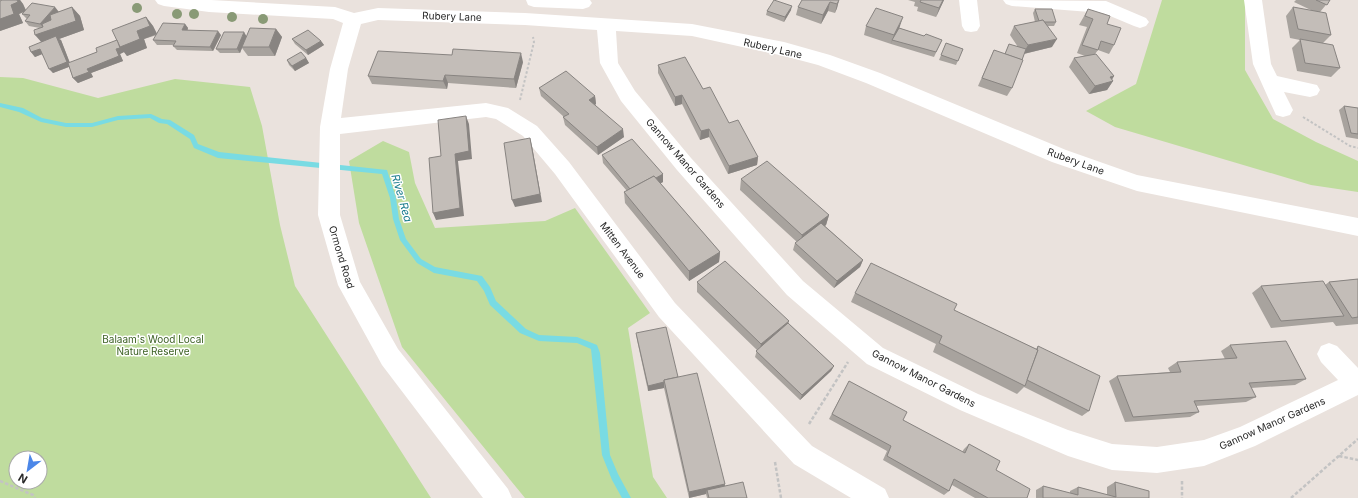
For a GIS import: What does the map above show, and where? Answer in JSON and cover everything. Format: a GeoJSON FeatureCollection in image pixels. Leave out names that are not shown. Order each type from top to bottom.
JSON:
{"type":"FeatureCollection","features":[{"type":"Feature","properties":{"kind":"street"},"geometry":{"type":"LineString","coordinates":[[168,0],[335,13],[354,20]]}},
{"type":"Feature","properties":{"kind":"street"},"geometry":{"type":"LineString","coordinates":[[525,19],[534,0],[583,3]]}},
{"type":"Feature","properties":{"kind":"street"},"geometry":{"type":"LineString","coordinates":[[968,0],[971,26]]}},
{"type":"Feature","properties":{"kind":"street"},"geometry":{"type":"LineString","coordinates":[[1012,0],[1106,4],[1140,22]]}},
{"type":"Feature","properties":{"kind":"street"},"geometry":{"type":"LineString","coordinates":[[1253,0],[1262,64],[1283,110]]}},
{"type":"Feature","properties":{"kind":"street","name":"Rubery Lane"},"geometry":{"type":"LineString","coordinates":[[354,20],[378,14],[525,19],[692,30],[784,49],[823,60],[873,78],[1059,156],[1137,183],[1358,227]]}},
{"type":"Feature","properties":{"kind":"street","name":"Ormond Road"},"geometry":{"type":"LineString","coordinates":[[354,20],[339,69],[330,127],[329,215],[349,285],[390,357],[499,498]]}},
{"type":"Feature","properties":{"kind":"street","name":"Gannow Manor Gardens"},"geometry":{"type":"LineString","coordinates":[[606,24],[609,63],[628,96],[684,164],[795,288],[874,356],[969,402],[1068,443],[1112,457],[1157,460],[1204,453],[1246,437],[1358,384],[1329,354]]}},
{"type":"Feature","properties":{"kind":"street"},"geometry":{"type":"LineString","coordinates":[[1271,82],[1310,90]]}},
{"type":"Feature","properties":{"kind":"street","name":"Mitten Avenue"},"geometry":{"type":"LineString","coordinates":[[330,127],[486,110],[501,113],[530,131],[562,168],[667,310],[794,446],[803,455],[876,498]]}},
{"type":"Feature","properties":{"kind":"path"},"geometry":{"type":"LineString","coordinates":[[515,121],[534,42],[525,19]]}},
{"type":"Feature","properties":{"kind":"path"},"geometry":{"type":"LineString","coordinates":[[1283,110],[1308,119],[1350,146],[1358,148]]}},
{"type":"Feature","properties":{"kind":"path"},"geometry":{"type":"LineString","coordinates":[[794,446],[860,343]]}},
{"type":"Feature","properties":{"kind":"path"},"geometry":{"type":"LineString","coordinates":[[1291,498],[1358,439]]}},
{"type":"Feature","properties":{"kind":"path"},"geometry":{"type":"LineString","coordinates":[[1339,456],[1358,460]]}},
{"type":"Feature","properties":{"kind":"path"},"geometry":{"type":"LineString","coordinates":[[0,481],[33,495],[35,498]]}},
{"type":"Feature","properties":{"kind":"green space"},"geometry":{"type":"Polygon","coordinates":[[[1162,0],[1245,0],[1245,70],[1273,119],[1316,142],[1358,161],[1358,192],[1311,185],[1115,127],[1086,111],[1136,84],[1162,0]]]}},
{"type":"Feature","properties":{"kind":"green space","name":"Balaam's Wood Local Nature Reserve"},"geometry":{"type":"Polygon","coordinates":[[[0,77],[23,78],[98,98],[175,79],[250,87],[262,126],[280,225],[295,286],[431,498],[0,498],[0,77]]]}},
{"type":"Feature","properties":{"kind":"green space"},"geometry":{"type":"Polygon","coordinates":[[[383,141],[409,152],[415,183],[435,228],[545,221],[575,208],[650,313],[628,328],[653,477],[667,498],[525,498],[402,347],[359,223],[349,161],[383,141]]]}},
{"type":"Feature","properties":{"kind":"building"},"geometry":{"type":"Polygon","coordinates":[[[17,0],[18,2],[11,5],[14,14],[0,19],[0,1],[17,0]]]}},
{"type":"Feature","properties":{"kind":"building"},"geometry":{"type":"Polygon","coordinates":[[[774,0],[792,6],[785,17],[767,11],[774,0]]]}},
{"type":"Feature","properties":{"kind":"building"},"geometry":{"type":"Polygon","coordinates":[[[802,0],[839,0],[837,4],[830,2],[823,15],[798,7],[802,0]]]}},
{"type":"Feature","properties":{"kind":"building"},"geometry":{"type":"Polygon","coordinates":[[[921,0],[943,0],[939,8],[920,2],[921,0]]]}},
{"type":"Feature","properties":{"kind":"building"},"geometry":{"type":"Polygon","coordinates":[[[1316,0],[1330,0],[1327,5],[1316,0]]]}},
{"type":"Feature","properties":{"kind":"building"},"geometry":{"type":"Polygon","coordinates":[[[32,3],[55,7],[40,24],[25,21],[30,15],[22,14],[32,3]]]}},
{"type":"Feature","properties":{"kind":"building"},"geometry":{"type":"Polygon","coordinates":[[[72,7],[76,21],[35,35],[34,30],[43,27],[42,24],[51,20],[50,15],[72,7]]]}},
{"type":"Feature","properties":{"kind":"building"},"geometry":{"type":"Polygon","coordinates":[[[1293,7],[1326,13],[1331,35],[1298,29],[1293,7]]]}},
{"type":"Feature","properties":{"kind":"building"},"geometry":{"type":"Polygon","coordinates":[[[876,8],[903,17],[894,35],[866,26],[876,8]]]}},
{"type":"Feature","properties":{"kind":"building"},"geometry":{"type":"Polygon","coordinates":[[[1035,9],[1052,9],[1056,22],[1044,22],[1043,20],[1039,21],[1035,9]]]}},
{"type":"Feature","properties":{"kind":"building"},"geometry":{"type":"Polygon","coordinates":[[[1088,9],[1110,16],[1107,24],[1121,28],[1114,45],[1101,41],[1098,50],[1082,45],[1093,19],[1085,16],[1088,9]]]}},
{"type":"Feature","properties":{"kind":"building"},"geometry":{"type":"Polygon","coordinates":[[[146,17],[150,26],[137,31],[140,39],[120,47],[112,30],[146,17]]]}},
{"type":"Feature","properties":{"kind":"building"},"geometry":{"type":"Polygon","coordinates":[[[1043,20],[1057,39],[1028,45],[1014,26],[1043,20]]]}},
{"type":"Feature","properties":{"kind":"building"},"geometry":{"type":"Polygon","coordinates":[[[163,23],[185,24],[182,30],[218,31],[210,47],[173,46],[176,41],[153,40],[163,23]]]}},
{"type":"Feature","properties":{"kind":"building"},"geometry":{"type":"Polygon","coordinates":[[[250,28],[276,29],[269,47],[242,47],[250,28]]]}},
{"type":"Feature","properties":{"kind":"building"},"geometry":{"type":"Polygon","coordinates":[[[899,28],[924,36],[926,34],[942,40],[936,52],[892,40],[899,28]]]}},
{"type":"Feature","properties":{"kind":"building"},"geometry":{"type":"Polygon","coordinates":[[[308,30],[321,41],[306,50],[292,39],[308,30]]]}},
{"type":"Feature","properties":{"kind":"building"},"geometry":{"type":"Polygon","coordinates":[[[224,32],[244,32],[237,49],[216,49],[224,32]]]}},
{"type":"Feature","properties":{"kind":"building"},"geometry":{"type":"Polygon","coordinates":[[[56,36],[67,62],[49,69],[40,49],[31,52],[29,47],[56,36]]]}},
{"type":"Feature","properties":{"kind":"building"},"geometry":{"type":"Polygon","coordinates":[[[1300,39],[1333,45],[1340,68],[1305,63],[1300,39]]]}},
{"type":"Feature","properties":{"kind":"building"},"geometry":{"type":"Polygon","coordinates":[[[117,40],[120,48],[116,49],[119,56],[87,69],[89,72],[73,78],[68,63],[97,52],[96,48],[117,40]]]}},
{"type":"Feature","properties":{"kind":"building"},"geometry":{"type":"Polygon","coordinates":[[[946,43],[963,49],[958,61],[941,55],[946,43]]]}},
{"type":"Feature","properties":{"kind":"building"},"geometry":{"type":"Polygon","coordinates":[[[1009,44],[1026,49],[1022,60],[1005,54],[1009,44]]]}},
{"type":"Feature","properties":{"kind":"building"},"geometry":{"type":"Polygon","coordinates":[[[453,49],[521,53],[514,79],[445,75],[443,81],[368,76],[378,51],[452,55],[453,49]]]}},
{"type":"Feature","properties":{"kind":"building"},"geometry":{"type":"Polygon","coordinates":[[[994,50],[1023,60],[1012,88],[982,78],[994,50]]]}},
{"type":"Feature","properties":{"kind":"building"},"geometry":{"type":"Polygon","coordinates":[[[301,52],[306,58],[292,66],[287,60],[301,52]]]}},
{"type":"Feature","properties":{"kind":"building"},"geometry":{"type":"Polygon","coordinates":[[[1096,54],[1114,76],[1110,77],[1113,81],[1095,86],[1074,58],[1096,54]]]}},
{"type":"Feature","properties":{"kind":"building"},"geometry":{"type":"Polygon","coordinates":[[[685,57],[703,89],[710,87],[729,123],[738,120],[758,157],[729,166],[709,129],[701,131],[682,95],[675,97],[658,65],[685,57]]]}},
{"type":"Feature","properties":{"kind":"building"},"geometry":{"type":"Polygon","coordinates":[[[566,71],[595,96],[589,100],[623,129],[597,147],[563,117],[569,114],[539,88],[566,71]]]}},
{"type":"Feature","properties":{"kind":"building"},"geometry":{"type":"Polygon","coordinates":[[[1344,106],[1358,108],[1358,134],[1351,133],[1344,106]]]}},
{"type":"Feature","properties":{"kind":"building"},"geometry":{"type":"Polygon","coordinates":[[[466,116],[469,151],[455,154],[460,208],[433,213],[429,158],[441,156],[438,120],[466,116]]]}},
{"type":"Feature","properties":{"kind":"building"},"geometry":{"type":"Polygon","coordinates":[[[530,138],[540,194],[512,200],[504,143],[530,138]]]}},
{"type":"Feature","properties":{"kind":"building"},"geometry":{"type":"Polygon","coordinates":[[[632,139],[663,174],[656,178],[654,176],[630,189],[602,155],[632,139]]]}},
{"type":"Feature","properties":{"kind":"building"},"geometry":{"type":"Polygon","coordinates":[[[767,161],[829,215],[802,235],[741,179],[767,161]]]}},
{"type":"Feature","properties":{"kind":"building"},"geometry":{"type":"Polygon","coordinates":[[[654,176],[720,252],[689,271],[624,192],[654,176]]]}},
{"type":"Feature","properties":{"kind":"building"},"geometry":{"type":"Polygon","coordinates":[[[821,223],[863,260],[837,281],[795,243],[821,223]]]}},
{"type":"Feature","properties":{"kind":"building"},"geometry":{"type":"Polygon","coordinates":[[[725,261],[789,321],[761,344],[697,282],[725,261]]]}},
{"type":"Feature","properties":{"kind":"building"},"geometry":{"type":"Polygon","coordinates":[[[871,263],[957,304],[954,310],[1038,350],[1025,386],[939,343],[942,336],[855,293],[871,263]]]}},
{"type":"Feature","properties":{"kind":"building"},"geometry":{"type":"Polygon","coordinates":[[[1358,279],[1358,317],[1352,318],[1329,282],[1358,279]]]}},
{"type":"Feature","properties":{"kind":"building"},"geometry":{"type":"Polygon","coordinates":[[[1323,281],[1344,316],[1281,321],[1261,286],[1323,281]]]}},
{"type":"Feature","properties":{"kind":"building"},"geometry":{"type":"Polygon","coordinates":[[[788,323],[834,366],[802,395],[756,351],[788,323]]]}},
{"type":"Feature","properties":{"kind":"building"},"geometry":{"type":"Polygon","coordinates":[[[666,327],[678,377],[648,386],[636,333],[666,327]]]}},
{"type":"Feature","properties":{"kind":"building"},"geometry":{"type":"Polygon","coordinates":[[[1286,341],[1306,379],[1249,383],[1256,397],[1194,401],[1199,412],[1133,417],[1117,376],[1181,372],[1177,362],[1237,358],[1230,345],[1286,341]]]}},
{"type":"Feature","properties":{"kind":"building"},"geometry":{"type":"Polygon","coordinates":[[[1038,346],[1100,376],[1089,411],[1027,380],[1038,350],[1038,346]]]}},
{"type":"Feature","properties":{"kind":"building"},"geometry":{"type":"Polygon","coordinates":[[[697,373],[725,484],[689,492],[664,380],[697,373]]]}},
{"type":"Feature","properties":{"kind":"building"},"geometry":{"type":"Polygon","coordinates":[[[849,381],[907,412],[903,420],[965,453],[969,444],[1000,461],[996,470],[1030,489],[1027,498],[988,498],[954,479],[949,491],[887,456],[891,446],[832,414],[849,381]]]}},
{"type":"Feature","properties":{"kind":"building"},"geometry":{"type":"Polygon","coordinates":[[[743,482],[747,498],[709,498],[707,490],[743,482]]]}},
{"type":"Feature","properties":{"kind":"building"},"geometry":{"type":"Polygon","coordinates":[[[1115,482],[1149,491],[1149,498],[1043,498],[1043,486],[1078,495],[1078,487],[1116,497],[1115,482]]]}},
{"type":"Feature","properties":{"kind":"waterway","name":"River Rea"},"geometry":{"type":"LineString","coordinates":[[0,105],[21,110],[41,120],[66,125],[92,125],[118,118],[151,116],[161,121],[168,122],[192,137],[196,146],[218,155],[385,172],[393,198],[396,219],[403,240],[419,261],[434,270],[479,278],[487,289],[493,303],[523,331],[539,338],[577,340],[594,347],[596,353],[606,455],[615,477],[627,498]]}}]}
